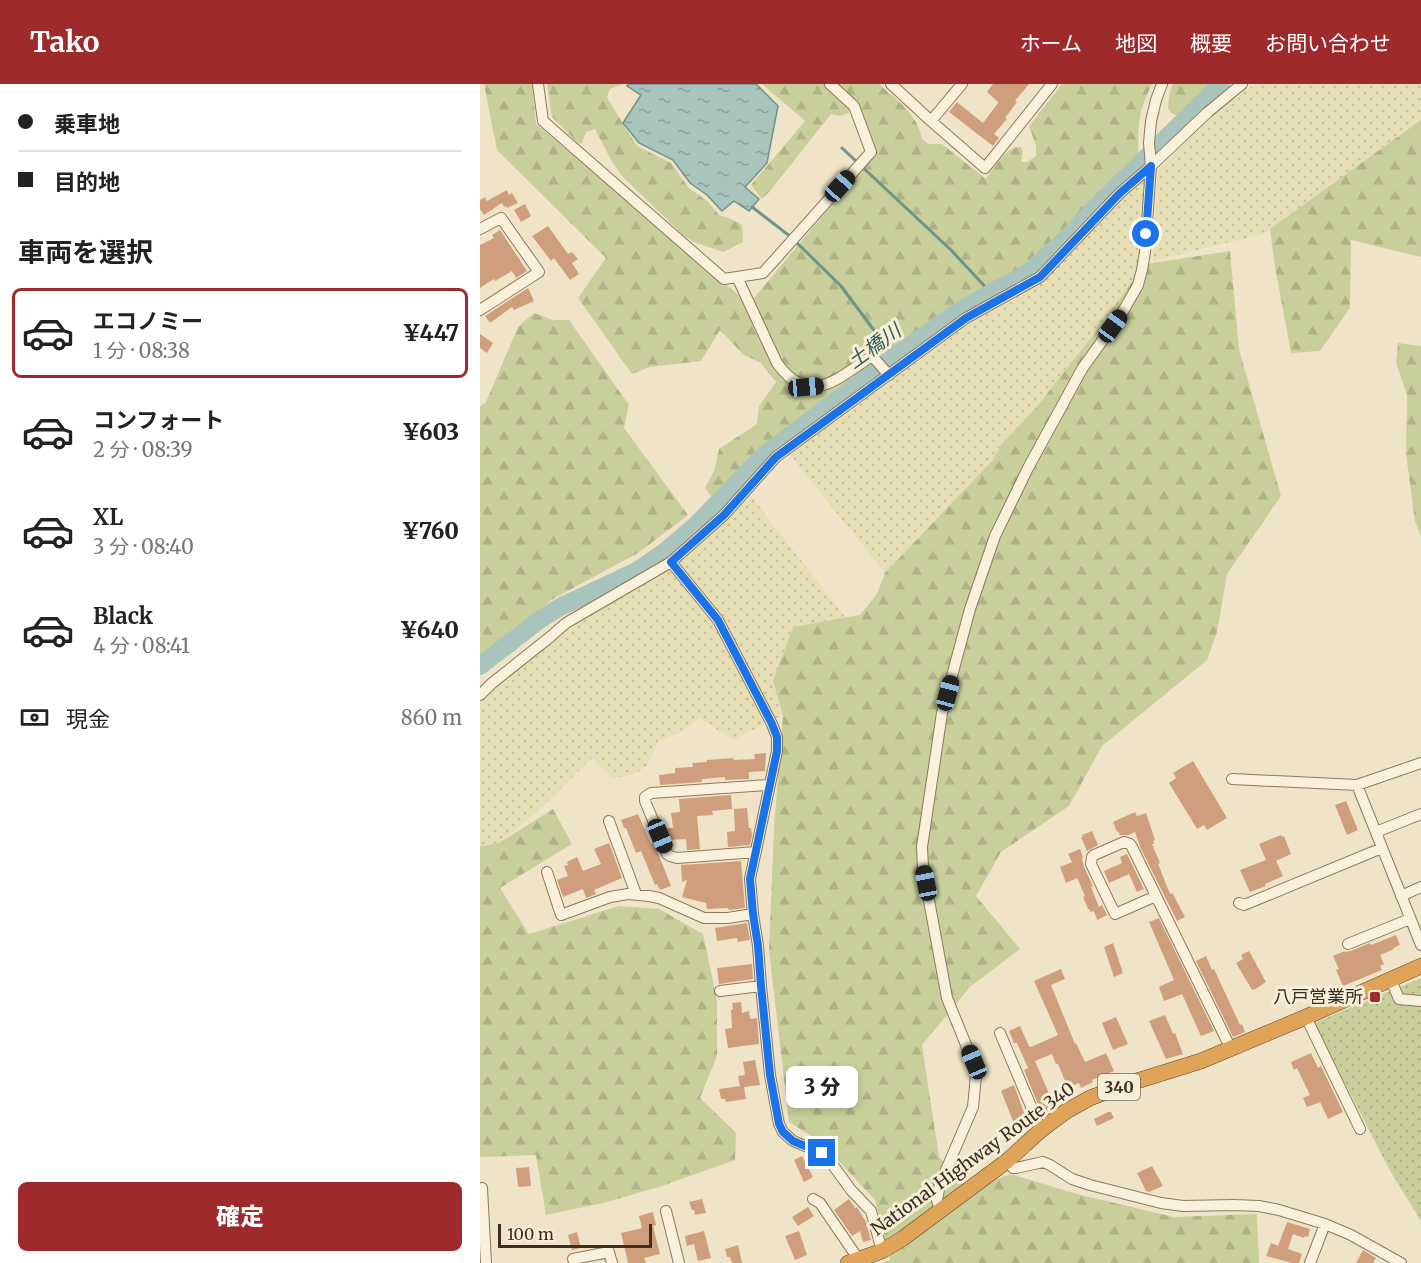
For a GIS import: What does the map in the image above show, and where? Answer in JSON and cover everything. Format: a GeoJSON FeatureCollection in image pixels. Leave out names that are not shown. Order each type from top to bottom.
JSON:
{"type":"FeatureCollection","features":[{"type":"Feature","properties":{"kind":"highway","name":"National Highway Route 340"},"geometry":{"type":"LineString","coordinates":[[853,1262],[882,1251],[902,1239],[1006,1161],[1065,1112],[1090,1098],[1201,1061],[1421,966]]}},
{"type":"Feature","properties":{"kind":"street"},"geometry":{"type":"LineString","coordinates":[[538,84],[543,121],[724,279],[763,273],[872,152],[854,106],[830,84]]}},
{"type":"Feature","properties":{"kind":"street"},"geometry":{"type":"LineString","coordinates":[[891,84],[985,168],[1052,84]]}},
{"type":"Feature","properties":{"kind":"street"},"geometry":{"type":"LineString","coordinates":[[931,121],[962,84]]}},
{"type":"Feature","properties":{"kind":"street"},"geometry":{"type":"LineString","coordinates":[[940,1211],[937,1200],[940,1184],[973,1107],[976,1075],[974,1062],[947,998],[923,868],[924,837],[942,713],[970,609],[995,536],[1028,468],[1082,369],[1122,313],[1138,285],[1145,252],[1151,166],[1149,143],[1151,121],[1162,84]]}},
{"type":"Feature","properties":{"kind":"street"},"geometry":{"type":"LineString","coordinates":[[480,695],[566,623],[671,562],[724,515],[776,457],[966,318],[1040,277],[1119,194],[1242,84]]}},
{"type":"Feature","properties":{"kind":"street"},"geometry":{"type":"LineString","coordinates":[[480,229],[501,218],[539,272],[480,310]]}},
{"type":"Feature","properties":{"kind":"street"},"geometry":{"type":"LineString","coordinates":[[737,277],[777,363],[795,382],[806,387],[821,386],[834,381],[872,356],[889,375]]}},
{"type":"Feature","properties":{"kind":"street"},"geometry":{"type":"LineString","coordinates":[[671,562],[718,620],[777,737],[777,751],[750,879],[770,1075],[779,1124],[783,1132],[793,1141],[827,1157],[851,1190],[871,1211],[882,1251]]}},
{"type":"Feature","properties":{"kind":"street"},"geometry":{"type":"LineString","coordinates":[[1232,779],[1357,785],[1421,763]]}},
{"type":"Feature","properties":{"kind":"street"},"geometry":{"type":"LineString","coordinates":[[756,852],[677,858],[670,856],[658,833],[645,797],[651,793],[769,785]]}},
{"type":"Feature","properties":{"kind":"street"},"geometry":{"type":"LineString","coordinates":[[1357,785],[1421,945]]}},
{"type":"Feature","properties":{"kind":"street"},"geometry":{"type":"LineString","coordinates":[[1376,832],[1421,814]]}},
{"type":"Feature","properties":{"kind":"street"},"geometry":{"type":"LineString","coordinates":[[609,821],[636,894]]}},
{"type":"Feature","properties":{"kind":"street"},"geometry":{"type":"LineString","coordinates":[[1156,896],[1115,914],[1091,864],[1092,857],[1124,843],[1130,844],[1132,847],[1231,1048]]}},
{"type":"Feature","properties":{"kind":"street"},"geometry":{"type":"LineString","coordinates":[[1239,903],[1244,904],[1382,848]]}},
{"type":"Feature","properties":{"kind":"street"},"geometry":{"type":"LineString","coordinates":[[547,872],[561,915],[610,897],[636,894],[659,898],[704,918],[728,918],[753,914]]}},
{"type":"Feature","properties":{"kind":"street"},"geometry":{"type":"LineString","coordinates":[[1401,896],[1421,887]]}},
{"type":"Feature","properties":{"kind":"street"},"geometry":{"type":"LineString","coordinates":[[1348,944],[1410,919]]}},
{"type":"Feature","properties":{"kind":"street"},"geometry":{"type":"LineString","coordinates":[[1391,980],[1399,999],[1421,1001]]}},
{"type":"Feature","properties":{"kind":"street"},"geometry":{"type":"LineString","coordinates":[[720,991],[761,986]]}},
{"type":"Feature","properties":{"kind":"street"},"geometry":{"type":"LineString","coordinates":[[1306,1017],[1360,1129]]}},
{"type":"Feature","properties":{"kind":"street"},"geometry":{"type":"LineString","coordinates":[[1000,1033],[1041,1130]]}},
{"type":"Feature","properties":{"kind":"street"},"geometry":{"type":"LineString","coordinates":[[1006,1161],[1012,1168],[1043,1162],[1072,1179],[1161,1203],[1183,1206],[1259,1206],[1279,1210],[1352,1235],[1401,1263]]}},
{"type":"Feature","properties":{"kind":"street"},"geometry":{"type":"LineString","coordinates":[[482,1188],[486,1263]]}},
{"type":"Feature","properties":{"kind":"street"},"geometry":{"type":"LineString","coordinates":[[813,1199],[820,1203],[853,1262]]}},
{"type":"Feature","properties":{"kind":"street"},"geometry":{"type":"LineString","coordinates":[[666,1211],[679,1263]]}},
{"type":"Feature","properties":{"kind":"street"},"geometry":{"type":"LineString","coordinates":[[1310,1263],[1325,1224]]}},
{"type":"Feature","properties":{"kind":"street"},"geometry":{"type":"LineString","coordinates":[[573,1259],[609,1252],[612,1263]]}},
{"type":"Feature","properties":{"kind":"shaded area"},"geometry":{"type":"Polygon","coordinates":[[[1256,84],[1421,84],[1421,120],[1263,234],[1153,261],[1158,170],[1214,114],[1256,84]]]}},
{"type":"Feature","properties":{"kind":"shaded area"},"geometry":{"type":"Polygon","coordinates":[[[1145,178],[1140,265],[1132,282],[1035,409],[1000,446],[993,460],[885,573],[789,454],[968,324],[1041,280],[1122,194],[1145,178]]]}},
{"type":"Feature","properties":{"kind":"shaded area"},"geometry":{"type":"Polygon","coordinates":[[[750,495],[846,618],[793,627],[773,681],[783,715],[733,740],[700,718],[682,732],[659,740],[647,766],[632,775],[612,778],[592,758],[539,810],[499,843],[480,847],[480,693],[514,661],[666,567],[750,495]]]}},
{"type":"Feature","properties":{"kind":"green space"},"geometry":{"type":"Polygon","coordinates":[[[484,84],[532,84],[536,124],[749,304],[875,153],[836,84],[879,84],[911,115],[922,139],[928,144],[942,144],[986,179],[1001,158],[1010,150],[1021,147],[1023,152],[1021,162],[1027,162],[1036,156],[1036,146],[1029,126],[1062,84],[1152,84],[1140,120],[1139,158],[1058,240],[1026,269],[993,286],[897,348],[716,502],[705,488],[714,471],[719,449],[757,424],[759,406],[776,382],[761,363],[744,355],[720,330],[701,361],[650,367],[632,374],[578,298],[606,258],[497,150],[484,84]]]}},
{"type":"Feature","properties":{"kind":"green space"},"geometry":{"type":"Polygon","coordinates":[[[547,84],[624,84],[610,89],[607,97],[637,146],[671,163],[689,188],[707,201],[719,215],[742,225],[743,242],[723,252],[694,242],[683,235],[622,176],[595,129],[586,132],[582,143],[579,144],[552,117],[547,84]]]}},
{"type":"Feature","properties":{"kind":"green space"},"geometry":{"type":"Polygon","coordinates":[[[762,84],[825,84],[850,108],[849,113],[839,116],[831,114],[762,199],[751,185],[805,121],[762,84]]]}},
{"type":"Feature","properties":{"kind":"green space"},"geometry":{"type":"Polygon","coordinates":[[[1173,84],[1217,84],[1180,117],[1171,113],[1168,108],[1173,84]]]}},
{"type":"Feature","properties":{"kind":"green space"},"geometry":{"type":"Polygon","coordinates":[[[1421,120],[1421,257],[1351,240],[1350,308],[1320,351],[1291,353],[1270,229],[1421,120]]]}},
{"type":"Feature","properties":{"kind":"green space"},"geometry":{"type":"Polygon","coordinates":[[[1230,251],[1239,349],[1281,496],[1227,574],[1217,632],[1207,660],[1102,746],[1069,806],[1001,852],[976,896],[1020,949],[970,987],[922,1045],[939,1157],[970,1190],[1010,1174],[1081,1195],[1174,1217],[1257,1214],[1259,1263],[883,1263],[890,1260],[875,1200],[821,1142],[789,1122],[769,950],[774,828],[783,715],[773,681],[793,627],[860,615],[877,594],[885,573],[993,460],[1000,446],[1035,409],[1098,329],[1132,282],[1140,265],[1230,251]]]}},
{"type":"Feature","properties":{"kind":"green space"},"geometry":{"type":"Polygon","coordinates":[[[534,313],[553,320],[569,320],[629,405],[624,428],[688,515],[638,553],[551,600],[480,671],[480,406],[486,402],[518,327],[534,313]]]}},
{"type":"Feature","properties":{"kind":"green space"},"geometry":{"type":"Polygon","coordinates":[[[1398,343],[1421,346],[1421,537],[1415,521],[1406,454],[1407,395],[1396,363],[1398,343]]]}},
{"type":"Feature","properties":{"kind":"green space"},"geometry":{"type":"Polygon","coordinates":[[[553,809],[572,844],[500,888],[529,934],[619,906],[659,909],[703,934],[717,1000],[717,1056],[700,1098],[736,1133],[735,1160],[659,1187],[603,1203],[546,1215],[536,1155],[481,1157],[480,1155],[480,847],[499,843],[553,809]]]}},
{"type":"Feature","properties":{"kind":"green space"},"geometry":{"type":"Polygon","coordinates":[[[1421,978],[1421,1221],[1389,1169],[1314,1023],[1421,978]]]}},
{"type":"Feature","properties":{"kind":"water"},"geometry":{"type":"Polygon","coordinates":[[[628,84],[756,84],[778,106],[767,163],[745,187],[759,199],[749,211],[734,201],[722,211],[707,195],[690,183],[673,160],[639,143],[623,123],[641,95],[627,86],[628,84]]]}},
{"type":"Feature","properties":{"kind":"building"},"geometry":{"type":"Polygon","coordinates":[[[993,84],[1029,84],[1015,101],[1017,102],[1005,118],[1007,119],[994,134],[999,138],[993,146],[949,112],[957,102],[983,123],[998,103],[987,92],[993,84]]]}},
{"type":"Feature","properties":{"kind":"building"},"geometry":{"type":"Polygon","coordinates":[[[507,190],[509,195],[512,193],[518,203],[507,208],[502,203],[484,215],[480,209],[480,200],[485,197],[487,201],[507,190]]]}},
{"type":"Feature","properties":{"kind":"building"},"geometry":{"type":"Polygon","coordinates":[[[525,204],[531,216],[521,222],[514,210],[525,204]]]}},
{"type":"Feature","properties":{"kind":"building"},"geometry":{"type":"Polygon","coordinates":[[[548,226],[568,254],[572,252],[578,259],[572,263],[579,274],[570,280],[554,258],[551,261],[532,236],[548,226]]]}},
{"type":"Feature","properties":{"kind":"building"},"geometry":{"type":"Polygon","coordinates":[[[500,230],[527,271],[516,278],[512,271],[480,288],[480,245],[494,238],[492,235],[500,230]]]}},
{"type":"Feature","properties":{"kind":"building"},"geometry":{"type":"Polygon","coordinates":[[[528,288],[534,301],[514,310],[512,307],[490,323],[485,316],[528,288]]]}},
{"type":"Feature","properties":{"kind":"building"},"geometry":{"type":"Polygon","coordinates":[[[480,334],[493,343],[487,353],[480,348],[480,334]]]}},
{"type":"Feature","properties":{"kind":"building"},"geometry":{"type":"Polygon","coordinates":[[[766,753],[765,771],[749,772],[749,779],[725,780],[725,777],[702,779],[702,782],[660,785],[659,775],[675,773],[675,768],[693,767],[692,763],[707,762],[707,760],[755,759],[754,754],[766,753]]]}},
{"type":"Feature","properties":{"kind":"building"},"geometry":{"type":"Polygon","coordinates":[[[1193,761],[1227,818],[1207,830],[1204,825],[1197,829],[1169,783],[1176,778],[1173,773],[1193,761]]]}},
{"type":"Feature","properties":{"kind":"building"},"geometry":{"type":"Polygon","coordinates":[[[731,795],[732,809],[712,811],[713,815],[697,816],[700,849],[687,850],[686,839],[669,840],[666,828],[673,828],[671,813],[680,812],[679,799],[731,795]]]}},
{"type":"Feature","properties":{"kind":"building"},"geometry":{"type":"Polygon","coordinates":[[[1346,801],[1358,830],[1347,835],[1335,805],[1346,801]]]}},
{"type":"Feature","properties":{"kind":"building"},"geometry":{"type":"Polygon","coordinates":[[[747,808],[752,835],[750,845],[728,847],[727,832],[735,831],[734,809],[747,808]]]}},
{"type":"Feature","properties":{"kind":"building"},"geometry":{"type":"Polygon","coordinates":[[[1135,812],[1137,816],[1146,813],[1155,840],[1152,844],[1160,863],[1158,864],[1170,894],[1174,896],[1185,917],[1177,921],[1141,849],[1135,832],[1120,835],[1113,822],[1135,812]]]}},
{"type":"Feature","properties":{"kind":"building"},"geometry":{"type":"Polygon","coordinates":[[[638,814],[651,844],[654,843],[671,886],[660,890],[657,884],[655,885],[641,851],[636,853],[626,828],[624,828],[621,820],[638,814]]]}},
{"type":"Feature","properties":{"kind":"building"},"geometry":{"type":"Polygon","coordinates":[[[1092,831],[1098,845],[1087,851],[1081,837],[1092,831]]]}},
{"type":"Feature","properties":{"kind":"building"},"geometry":{"type":"Polygon","coordinates":[[[1281,835],[1284,836],[1291,854],[1276,861],[1283,876],[1250,892],[1240,870],[1266,860],[1259,844],[1281,835]]]}},
{"type":"Feature","properties":{"kind":"building"},"geometry":{"type":"Polygon","coordinates":[[[609,843],[622,878],[594,890],[596,894],[586,898],[583,889],[563,897],[557,880],[568,876],[564,866],[568,865],[567,862],[577,857],[583,871],[601,864],[594,849],[609,843]]]}},
{"type":"Feature","properties":{"kind":"building"},"geometry":{"type":"Polygon","coordinates":[[[1080,849],[1084,867],[1099,907],[1102,905],[1107,915],[1097,920],[1094,911],[1091,912],[1088,909],[1077,878],[1066,883],[1060,867],[1072,862],[1068,854],[1080,849]]]}},
{"type":"Feature","properties":{"kind":"building"},"geometry":{"type":"Polygon","coordinates":[[[1127,854],[1144,889],[1137,892],[1129,874],[1109,883],[1104,871],[1122,863],[1120,857],[1127,854]]]}},
{"type":"Feature","properties":{"kind":"building"},"geometry":{"type":"Polygon","coordinates":[[[741,861],[745,908],[707,909],[706,903],[682,897],[687,880],[682,882],[681,865],[741,861]]]}},
{"type":"Feature","properties":{"kind":"building"},"geometry":{"type":"Polygon","coordinates":[[[1159,918],[1214,1031],[1201,1036],[1182,994],[1164,1001],[1159,987],[1174,980],[1149,922],[1159,918]]]}},
{"type":"Feature","properties":{"kind":"building"},"geometry":{"type":"Polygon","coordinates":[[[747,923],[750,940],[738,942],[737,938],[717,941],[715,928],[747,923]]]}},
{"type":"Feature","properties":{"kind":"building"},"geometry":{"type":"Polygon","coordinates":[[[1396,935],[1400,945],[1380,955],[1384,964],[1380,966],[1382,970],[1343,986],[1333,956],[1396,935]]]}},
{"type":"Feature","properties":{"kind":"building"},"geometry":{"type":"Polygon","coordinates":[[[1113,943],[1123,973],[1114,977],[1104,947],[1113,943]]]}},
{"type":"Feature","properties":{"kind":"building"},"geometry":{"type":"Polygon","coordinates":[[[1249,951],[1266,982],[1254,990],[1236,963],[1243,959],[1241,955],[1249,951]]]}},
{"type":"Feature","properties":{"kind":"building"},"geometry":{"type":"Polygon","coordinates":[[[1206,956],[1245,1032],[1233,1037],[1196,961],[1206,956]]]}},
{"type":"Feature","properties":{"kind":"building"},"geometry":{"type":"Polygon","coordinates":[[[752,964],[753,979],[719,984],[717,968],[752,964]]]}},
{"type":"Feature","properties":{"kind":"building"},"geometry":{"type":"Polygon","coordinates":[[[1061,969],[1065,979],[1051,985],[1075,1044],[1085,1062],[1106,1053],[1114,1071],[1092,1080],[1093,1082],[1081,1088],[1079,1083],[1068,1088],[1052,1054],[1035,1061],[1054,1105],[1048,1107],[1050,1111],[1042,1114],[1024,1070],[1028,1068],[1009,1031],[1020,1026],[1031,1047],[1058,1035],[1034,981],[1061,969]]]}},
{"type":"Feature","properties":{"kind":"building"},"geometry":{"type":"Polygon","coordinates":[[[741,1002],[742,1013],[749,1011],[750,1019],[757,1018],[759,1044],[728,1048],[725,1029],[732,1028],[732,1003],[741,1002]]]}},
{"type":"Feature","properties":{"kind":"building"},"geometry":{"type":"Polygon","coordinates":[[[1165,1015],[1183,1054],[1166,1059],[1149,1021],[1165,1015]]]}},
{"type":"Feature","properties":{"kind":"building"},"geometry":{"type":"Polygon","coordinates":[[[1116,1017],[1128,1044],[1113,1050],[1102,1023],[1116,1017]]]}},
{"type":"Feature","properties":{"kind":"building"},"geometry":{"type":"Polygon","coordinates":[[[1311,1053],[1318,1068],[1321,1066],[1343,1112],[1328,1119],[1320,1102],[1307,1107],[1303,1098],[1310,1095],[1297,1068],[1294,1070],[1291,1062],[1311,1053]]]}},
{"type":"Feature","properties":{"kind":"building"},"geometry":{"type":"Polygon","coordinates":[[[755,1060],[760,1085],[744,1087],[746,1099],[726,1102],[725,1099],[721,1099],[719,1089],[740,1086],[738,1076],[745,1075],[743,1062],[755,1060]]]}},
{"type":"Feature","properties":{"kind":"building"},"geometry":{"type":"Polygon","coordinates":[[[1014,1085],[1027,1121],[1015,1126],[1001,1091],[1014,1085]]]}},
{"type":"Feature","properties":{"kind":"building"},"geometry":{"type":"Polygon","coordinates":[[[1111,1112],[1114,1118],[1097,1126],[1094,1119],[1111,1112]]]}},
{"type":"Feature","properties":{"kind":"building"},"geometry":{"type":"Polygon","coordinates":[[[802,1156],[813,1177],[804,1182],[794,1160],[802,1156]]]}},
{"type":"Feature","properties":{"kind":"building"},"geometry":{"type":"Polygon","coordinates":[[[1152,1166],[1163,1186],[1149,1192],[1146,1191],[1137,1173],[1152,1166]]]}},
{"type":"Feature","properties":{"kind":"building"},"geometry":{"type":"Polygon","coordinates":[[[529,1167],[531,1186],[518,1187],[516,1168],[529,1167]]]}},
{"type":"Feature","properties":{"kind":"building"},"geometry":{"type":"Polygon","coordinates":[[[702,1199],[706,1213],[695,1215],[689,1202],[702,1199]]]}},
{"type":"Feature","properties":{"kind":"building"},"geometry":{"type":"Polygon","coordinates":[[[849,1199],[866,1222],[871,1240],[863,1242],[860,1231],[852,1236],[834,1210],[849,1199]]]}},
{"type":"Feature","properties":{"kind":"building"},"geometry":{"type":"Polygon","coordinates":[[[808,1207],[814,1216],[798,1226],[792,1217],[808,1207]]]}},
{"type":"Feature","properties":{"kind":"building"},"geometry":{"type":"Polygon","coordinates":[[[653,1212],[656,1225],[653,1226],[660,1254],[644,1258],[646,1263],[628,1263],[621,1233],[642,1228],[639,1216],[653,1212]]]}},
{"type":"Feature","properties":{"kind":"building"},"geometry":{"type":"Polygon","coordinates":[[[1287,1222],[1310,1229],[1308,1237],[1293,1234],[1288,1249],[1302,1254],[1299,1263],[1266,1256],[1271,1243],[1278,1246],[1287,1222]]]}},
{"type":"Feature","properties":{"kind":"building"},"geometry":{"type":"Polygon","coordinates":[[[704,1231],[711,1258],[698,1261],[694,1244],[687,1246],[685,1236],[704,1231]]]}},
{"type":"Feature","properties":{"kind":"building"},"geometry":{"type":"Polygon","coordinates":[[[799,1231],[807,1255],[795,1260],[785,1236],[799,1231]]]}},
{"type":"Feature","properties":{"kind":"building"},"geometry":{"type":"Polygon","coordinates":[[[577,1232],[581,1248],[572,1250],[568,1235],[577,1232]]]}},
{"type":"Feature","properties":{"kind":"building"},"geometry":{"type":"Polygon","coordinates":[[[738,1245],[742,1263],[732,1263],[725,1249],[738,1245]]]}},
{"type":"Feature","properties":{"kind":"building"},"geometry":{"type":"Polygon","coordinates":[[[1363,1250],[1376,1258],[1373,1263],[1356,1263],[1363,1250]]]}},
{"type":"Feature","properties":{"kind":"waterway","name":"土橋川"},"geometry":{"type":"LineString","coordinates":[[480,666],[560,607],[637,571],[663,553],[696,525],[764,455],[956,313],[1029,272],[1069,236],[1221,84]]}},
{"type":"Feature","properties":{"kind":"waterway"},"geometry":{"type":"LineString","coordinates":[[842,148],[951,250],[991,293]]}},
{"type":"Feature","properties":{"kind":"waterway"},"geometry":{"type":"LineString","coordinates":[[752,207],[791,237]]}},
{"type":"Feature","properties":{"kind":"waterway"},"geometry":{"type":"LineString","coordinates":[[796,242],[841,286],[894,357]]}},
{"type":"Feature","properties":{"kind":"place","name":"八戸営業所"},"geometry":{"type":"Point","coordinates":[1375,997]}},
{"type":"Feature","properties":{"kind":"route"},"geometry":{"type":"LineString","coordinates":[[822,1153],[793,1141],[783,1132],[779,1124],[770,1075],[750,879],[777,751],[777,737],[718,620],[671,562],[724,515],[776,457],[966,318],[1040,277],[1119,194],[1151,166],[1146,234]]}}]}
